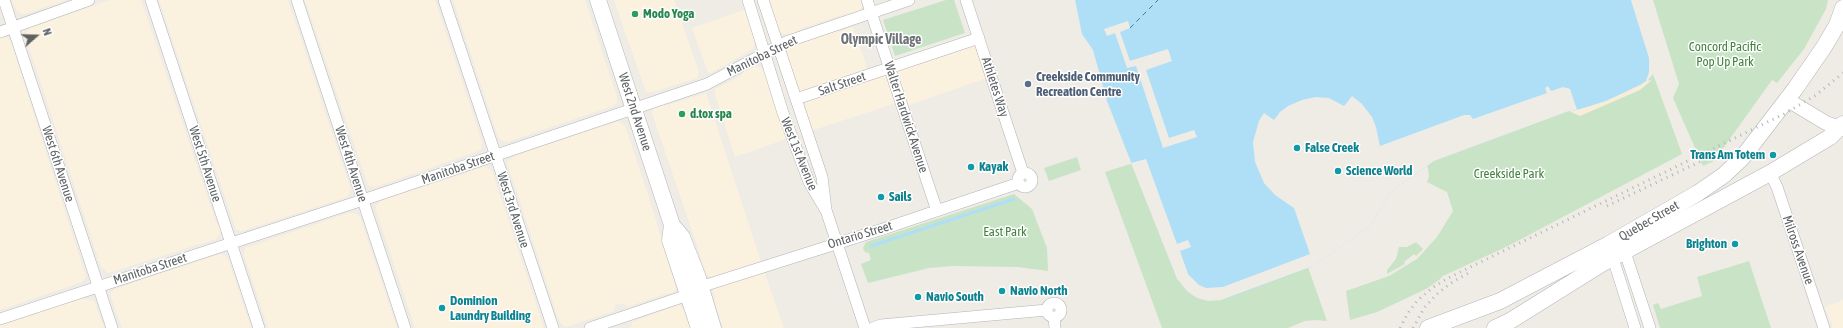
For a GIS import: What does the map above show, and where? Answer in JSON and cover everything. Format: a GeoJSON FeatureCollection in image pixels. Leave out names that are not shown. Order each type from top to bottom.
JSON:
{"type":"FeatureCollection","features":[{"type":"Feature","properties":{"kind":"main road","name":"West 2nd Avenue"},"geometry":{"type":"LineString","coordinates":[[598,0],[672,225],[670,240],[694,291]]}},
{"type":"Feature","properties":{"kind":"main road"},"geometry":{"type":"LineString","coordinates":[[1786,100],[1824,47],[1837,25],[1843,8]]}},
{"type":"Feature","properties":{"kind":"main road","name":"Quebec Street"},"geometry":{"type":"LineString","coordinates":[[1494,328],[1510,321],[1724,175],[1742,158],[1786,100]]}},
{"type":"Feature","properties":{"kind":"main road","name":"Quebec Street"},"geometry":{"type":"LineString","coordinates":[[1428,328],[1500,301],[1616,248],[1770,173],[1830,137],[1842,127]]}},
{"type":"Feature","properties":{"kind":"main road"},"geometry":{"type":"LineString","coordinates":[[694,291],[699,328]]}},
{"type":"Feature","properties":{"kind":"main road"},"geometry":{"type":"LineString","coordinates":[[694,291],[713,328]]}},
{"type":"Feature","properties":{"kind":"street","name":"West 6th Avenue"},"geometry":{"type":"LineString","coordinates":[[4,0],[112,328]]}},
{"type":"Feature","properties":{"kind":"street"},"geometry":{"type":"LineString","coordinates":[[0,32],[89,0]]}},
{"type":"Feature","properties":{"kind":"street","name":"West 5th Avenue"},"geometry":{"type":"LineString","coordinates":[[151,0],[259,328]]}},
{"type":"Feature","properties":{"kind":"street","name":"West 4th Avenue"},"geometry":{"type":"LineString","coordinates":[[297,0],[405,328]]}},
{"type":"Feature","properties":{"kind":"street","name":"West 3rd Avenue"},"geometry":{"type":"LineString","coordinates":[[444,0],[553,328]]}},
{"type":"Feature","properties":{"kind":"street","name":"West 1st Avenue"},"geometry":{"type":"LineString","coordinates":[[748,0],[783,113],[809,182],[826,210]]}},
{"type":"Feature","properties":{"kind":"street","name":"West 1st Avenue"},"geometry":{"type":"LineString","coordinates":[[763,0],[822,177],[826,210]]}},
{"type":"Feature","properties":{"kind":"street","name":"Walter Hardwick Avenue"},"geometry":{"type":"LineString","coordinates":[[867,0],[937,211]]}},
{"type":"Feature","properties":{"kind":"street","name":"Manitoba Street"},"geometry":{"type":"LineString","coordinates":[[0,319],[231,242],[363,200],[707,84],[786,42],[909,0]]}},
{"type":"Feature","properties":{"kind":"street","name":"Athletes Way"},"geometry":{"type":"LineString","coordinates":[[966,0],[1021,178]]}},
{"type":"Feature","properties":{"kind":"street","name":"Salt Street"},"geometry":{"type":"LineString","coordinates":[[796,99],[978,38]]}},
{"type":"Feature","properties":{"kind":"street","name":"Quebec Street"},"geometry":{"type":"LineString","coordinates":[[1786,100],[1826,123],[1842,127]]}},
{"type":"Feature","properties":{"kind":"street","name":"Milross Avenue"},"geometry":{"type":"LineString","coordinates":[[1770,173],[1786,213],[1824,328]]}},
{"type":"Feature","properties":{"kind":"street","name":"Ontario Street"},"geometry":{"type":"LineString","coordinates":[[590,328],[836,242],[937,211],[1021,178]]}},
{"type":"Feature","properties":{"kind":"street"},"geometry":{"type":"LineString","coordinates":[[826,210],[865,328]]}},
{"type":"Feature","properties":{"kind":"street"},"geometry":{"type":"LineString","coordinates":[[1616,248],[1635,328]]}},
{"type":"Feature","properties":{"kind":"street"},"geometry":{"type":"LineString","coordinates":[[1616,248],[1650,328]]}},
{"type":"Feature","properties":{"kind":"street"},"geometry":{"type":"LineString","coordinates":[[873,328],[882,325],[1051,313],[1056,328]]}},
{"type":"Feature","properties":{"kind":"shaded area"},"geometry":{"type":"Polygon","coordinates":[[[12,0],[66,0],[22,14],[16,10],[12,0]]]}},
{"type":"Feature","properties":{"kind":"shaded area"},"geometry":{"type":"Polygon","coordinates":[[[110,0],[141,0],[216,222],[221,228],[221,232],[216,239],[108,273],[101,267],[25,35],[30,28],[110,0]]]}},
{"type":"Feature","properties":{"kind":"shaded area"},"geometry":{"type":"Polygon","coordinates":[[[159,0],[288,0],[350,187],[350,192],[347,197],[242,231],[236,230],[159,0]]]}},
{"type":"Feature","properties":{"kind":"shaded area"},"geometry":{"type":"Polygon","coordinates":[[[305,0],[435,0],[482,142],[481,150],[375,187],[368,185],[305,0]]]}},
{"type":"Feature","properties":{"kind":"shaded area"},"geometry":{"type":"Polygon","coordinates":[[[453,0],[585,0],[617,97],[617,102],[613,106],[507,142],[502,141],[498,137],[453,0]]]}},
{"type":"Feature","properties":{"kind":"shaded area"},"geometry":{"type":"Polygon","coordinates":[[[614,0],[674,0],[699,72],[697,78],[653,92],[646,92],[614,0]]]}},
{"type":"Feature","properties":{"kind":"shaded area"},"geometry":{"type":"Polygon","coordinates":[[[768,0],[863,0],[863,2],[862,7],[857,12],[848,13],[802,28],[794,34],[787,34],[781,33],[777,27],[768,0]]]}},
{"type":"Feature","properties":{"kind":"shaded area"},"geometry":{"type":"Polygon","coordinates":[[[744,10],[748,12],[755,40],[753,49],[711,73],[708,72],[692,28],[744,10]]]}},
{"type":"Feature","properties":{"kind":"shaded area"},"geometry":{"type":"Polygon","coordinates":[[[853,27],[868,71],[800,92],[786,55],[788,50],[796,44],[834,30],[839,32],[853,27]]]}},
{"type":"Feature","properties":{"kind":"shaded area"},"geometry":{"type":"Polygon","coordinates":[[[4,36],[8,38],[11,43],[86,277],[82,282],[0,310],[0,37],[4,36]]]}},
{"type":"Feature","properties":{"kind":"shaded area"},"geometry":{"type":"Polygon","coordinates":[[[973,46],[976,47],[987,78],[906,106],[896,71],[973,46]]]}},
{"type":"Feature","properties":{"kind":"shaded area"},"geometry":{"type":"Polygon","coordinates":[[[754,66],[760,67],[765,72],[789,138],[735,157],[715,94],[715,89],[741,76],[746,69],[754,66]]]}},
{"type":"Feature","properties":{"kind":"shaded area"},"geometry":{"type":"Polygon","coordinates":[[[886,75],[896,103],[811,131],[804,107],[806,101],[886,75]]]}},
{"type":"Feature","properties":{"kind":"shaded area"},"geometry":{"type":"Polygon","coordinates":[[[706,93],[760,259],[760,262],[714,278],[707,275],[652,113],[655,106],[662,104],[668,105],[706,93]]]}},
{"type":"Feature","properties":{"kind":"shaded area"},"geometry":{"type":"Polygon","coordinates":[[[619,121],[625,126],[650,201],[676,289],[673,293],[665,294],[627,307],[622,303],[615,305],[614,311],[566,327],[559,321],[507,162],[515,156],[619,121]]]}},
{"type":"Feature","properties":{"kind":"shaded area"},"geometry":{"type":"Polygon","coordinates":[[[484,167],[492,171],[544,328],[415,328],[376,210],[376,206],[380,201],[484,167]]]}},
{"type":"Feature","properties":{"kind":"shaded area"},"geometry":{"type":"Polygon","coordinates":[[[348,213],[355,213],[360,217],[397,328],[268,328],[244,255],[245,248],[348,213]]]}},
{"type":"Feature","properties":{"kind":"shaded area"},"geometry":{"type":"Polygon","coordinates":[[[220,254],[226,256],[229,262],[251,328],[122,328],[111,297],[111,293],[115,289],[220,254]]]}},
{"type":"Feature","properties":{"kind":"shaded area"},"geometry":{"type":"Polygon","coordinates":[[[764,272],[784,328],[723,328],[715,302],[713,289],[764,272]]]}},
{"type":"Feature","properties":{"kind":"shaded area"},"geometry":{"type":"Polygon","coordinates":[[[77,298],[94,301],[104,328],[0,328],[0,324],[77,298]]]}},
{"type":"Feature","properties":{"kind":"shaded area"},"geometry":{"type":"Polygon","coordinates":[[[1843,300],[1843,328],[1833,328],[1825,307],[1843,300]]]}},
{"type":"Feature","properties":{"kind":"shaded area"},"geometry":{"type":"Polygon","coordinates":[[[679,305],[683,309],[690,328],[628,328],[631,327],[632,322],[679,305]]]}},
{"type":"Feature","properties":{"kind":"green space"},"geometry":{"type":"Polygon","coordinates":[[[946,0],[954,0],[965,33],[895,56],[883,20],[946,0]]]}},
{"type":"Feature","properties":{"kind":"green space","name":"Concord Pacific Pop Up Park"},"geometry":{"type":"Polygon","coordinates":[[[1653,0],[1828,0],[1826,9],[1804,49],[1777,83],[1772,80],[1714,161],[1703,166],[1673,98],[1679,84],[1653,0]]]}},
{"type":"Feature","properties":{"kind":"green space","name":"Creekside Park"},"geometry":{"type":"Polygon","coordinates":[[[1653,74],[1682,154],[1508,246],[1443,276],[1426,289],[1377,312],[1350,320],[1346,291],[1389,276],[1417,259],[1437,237],[1453,211],[1447,192],[1427,182],[1429,176],[1426,155],[1645,84],[1653,74]]]}},
{"type":"Feature","properties":{"kind":"green space"},"geometry":{"type":"Polygon","coordinates":[[[1077,157],[1081,170],[1049,181],[1044,168],[1077,157]]]}},
{"type":"Feature","properties":{"kind":"green space"},"geometry":{"type":"Polygon","coordinates":[[[1146,159],[1304,256],[1327,321],[1305,321],[1288,328],[1162,328],[1105,172],[1146,159]]]}},
{"type":"Feature","properties":{"kind":"green space","name":"East Park"},"geometry":{"type":"Polygon","coordinates":[[[1014,194],[1032,209],[1047,248],[1048,271],[1017,267],[952,266],[929,268],[868,283],[861,264],[871,260],[869,253],[865,252],[863,248],[866,242],[1014,194]]]}},
{"type":"Feature","properties":{"kind":"green space"},"geometry":{"type":"Polygon","coordinates":[[[1416,242],[1423,249],[1416,256],[1414,254],[1404,262],[1405,264],[1387,274],[1387,270],[1396,259],[1399,247],[1407,247],[1416,242]]]}},
{"type":"Feature","properties":{"kind":"green space"},"geometry":{"type":"Polygon","coordinates":[[[1749,261],[1771,328],[1660,328],[1653,305],[1658,303],[1661,309],[1702,296],[1697,277],[1749,261]]]}},
{"type":"Feature","properties":{"kind":"sand"},"geometry":{"type":"Polygon","coordinates":[[[1621,0],[1632,0],[1649,58],[1649,72],[1646,81],[1652,80],[1640,90],[1580,116],[1569,111],[1621,0]]]}},
{"type":"Feature","properties":{"kind":"water","name":"False Creek"},"geometry":{"type":"Polygon","coordinates":[[[1075,0],[1631,0],[1649,58],[1649,72],[1646,81],[1606,101],[1569,111],[1434,161],[1392,191],[1370,226],[1313,266],[1231,297],[1208,301],[1197,298],[1188,292],[1177,279],[1107,101],[1093,50],[1082,34],[1075,0]]]}},
{"type":"Feature","properties":{"kind":"pier"},"geometry":{"type":"Polygon","coordinates":[[[1128,21],[1130,28],[1120,32],[1130,61],[1168,49],[1172,61],[1146,70],[1169,138],[1194,130],[1197,137],[1163,148],[1136,66],[1127,68],[1115,33],[1107,36],[1104,29],[1128,21]]]}},
{"type":"Feature","properties":{"kind":"pier"},"geometry":{"type":"Polygon","coordinates":[[[1548,86],[1551,91],[1563,87],[1570,89],[1577,110],[1569,111],[1434,161],[1392,191],[1370,226],[1313,266],[1221,300],[1208,301],[1197,298],[1188,292],[1177,279],[1131,163],[1146,159],[1177,244],[1188,240],[1191,247],[1180,251],[1188,274],[1199,285],[1206,288],[1223,287],[1310,254],[1294,208],[1275,195],[1264,183],[1255,162],[1253,142],[1259,121],[1264,113],[1274,120],[1280,112],[1288,106],[1302,100],[1316,97],[1329,98],[1344,106],[1352,96],[1362,104],[1372,117],[1380,146],[1464,115],[1470,115],[1473,119],[1547,93],[1545,88],[1548,86]]]}},
{"type":"Feature","properties":{"kind":"waterway"},"geometry":{"type":"LineString","coordinates":[[871,246],[1014,199]]}},
{"type":"Feature","properties":{"kind":"ferry route"},"geometry":{"type":"LineString","coordinates":[[1130,28],[1158,0]]}},
{"type":"Feature","properties":{"kind":"railway"},"geometry":{"type":"LineString","coordinates":[[1400,328],[1408,313],[1417,301],[1432,288],[1448,278],[1784,114],[1816,95],[1843,73]]}},
{"type":"Feature","properties":{"kind":"railway"},"geometry":{"type":"LineString","coordinates":[[1607,206],[1708,158]]}},
{"type":"Feature","properties":{"kind":"railway"},"geometry":{"type":"LineString","coordinates":[[1413,328],[1424,308],[1437,294],[1451,283],[1472,271]]}},
{"type":"Feature","properties":{"kind":"place","name":"Modo Yoga"},"geometry":{"type":"Point","coordinates":[635,14]}},
{"type":"Feature","properties":{"kind":"place","name":"Creekside Community Recreation Centre"},"geometry":{"type":"Point","coordinates":[1028,84]}},
{"type":"Feature","properties":{"kind":"place","name":"d.tox spa"},"geometry":{"type":"Point","coordinates":[682,114]}},
{"type":"Feature","properties":{"kind":"place","name":"False Creek"},"geometry":{"type":"Point","coordinates":[1297,148]}},
{"type":"Feature","properties":{"kind":"place","name":"Trans Am Totem"},"geometry":{"type":"Point","coordinates":[1773,155]}},
{"type":"Feature","properties":{"kind":"place","name":"Kayak"},"geometry":{"type":"Point","coordinates":[971,167]}},
{"type":"Feature","properties":{"kind":"place","name":"Science World"},"geometry":{"type":"Point","coordinates":[1338,171]}},
{"type":"Feature","properties":{"kind":"place","name":"Sails"},"geometry":{"type":"Point","coordinates":[881,197]}},
{"type":"Feature","properties":{"kind":"place","name":"Brighton"},"geometry":{"type":"Point","coordinates":[1735,244]}},
{"type":"Feature","properties":{"kind":"place","name":"Navio North"},"geometry":{"type":"Point","coordinates":[1002,291]}},
{"type":"Feature","properties":{"kind":"place","name":"Navio South"},"geometry":{"type":"Point","coordinates":[918,297]}},
{"type":"Feature","properties":{"kind":"place","name":"Dominion Laundry Building"},"geometry":{"type":"Point","coordinates":[442,308]}},
{"type":"Feature","properties":{"kind":"district","name":"Olympic Village"},"geometry":{"type":"Point","coordinates":[881,40]}}]}
